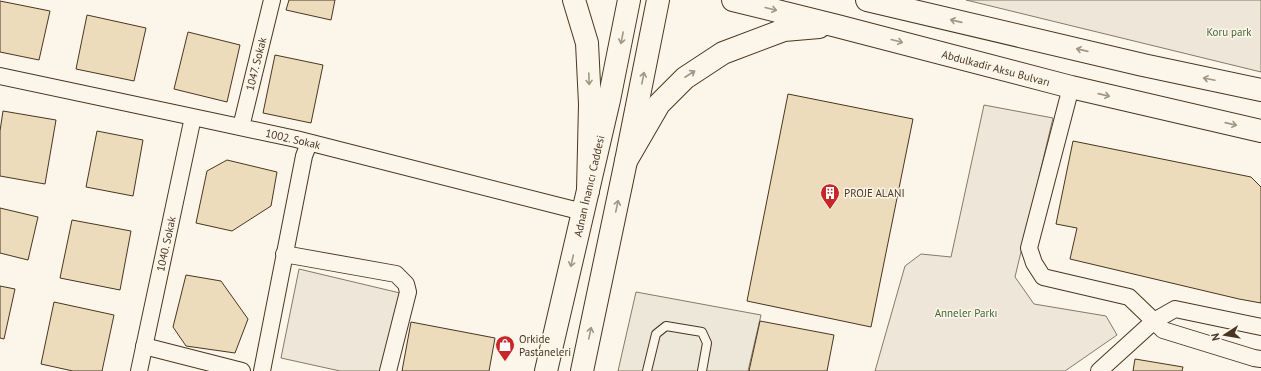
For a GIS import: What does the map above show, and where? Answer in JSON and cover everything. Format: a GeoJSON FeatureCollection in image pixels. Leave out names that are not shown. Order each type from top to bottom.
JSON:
{"type":"FeatureCollection","features":[{"type":"Feature","properties":{"kind":"main road"},"geometry":{"type":"LineString","coordinates":[[574,0],[587,43],[590,104],[586,202]]}},
{"type":"Feature","properties":{"kind":"main road","name":"Adnan İnanıcı Caddesi"},"geometry":{"type":"LineString","coordinates":[[546,371],[609,100],[629,0]]}},
{"type":"Feature","properties":{"kind":"main road"},"geometry":{"type":"LineString","coordinates":[[582,371],[658,0]]}},
{"type":"Feature","properties":{"kind":"main road","name":"Abdulkadir Aksu Bulvarı"},"geometry":{"type":"LineString","coordinates":[[733,0],[1071,87],[1260,131]]}},
{"type":"Feature","properties":{"kind":"main road"},"geometry":{"type":"LineString","coordinates":[[868,0],[1143,65],[1261,90]]}},
{"type":"Feature","properties":{"kind":"main road"},"geometry":{"type":"LineString","coordinates":[[626,161],[659,104],[685,78],[723,53],[784,30],[837,26]]}},
{"type":"Feature","properties":{"kind":"street","name":"1047. Sokak"},"geometry":{"type":"LineString","coordinates":[[241,127],[272,0]]}},
{"type":"Feature","properties":{"kind":"street","name":"1002. Sokak"},"geometry":{"type":"LineString","coordinates":[[0,76],[193,116],[309,143],[586,202]]}},
{"type":"Feature","properties":{"kind":"street"},"geometry":{"type":"LineString","coordinates":[[1071,87],[1029,248],[1034,263],[1043,277],[1129,297],[1163,330],[1261,359]]}},
{"type":"Feature","properties":{"kind":"street","name":"1040. Sokak"},"geometry":{"type":"LineString","coordinates":[[139,371],[193,116]]}},
{"type":"Feature","properties":{"kind":"street"},"geometry":{"type":"LineString","coordinates":[[262,371],[304,156],[309,143]]}},
{"type":"Feature","properties":{"kind":"street"},"geometry":{"type":"LineString","coordinates":[[284,254],[396,274],[406,284],[408,292],[388,371]]}},
{"type":"Feature","properties":{"kind":"street"},"geometry":{"type":"LineString","coordinates":[[1099,371],[1154,321],[1175,309],[1261,327]]}},
{"type":"Feature","properties":{"kind":"street"},"geometry":{"type":"LineString","coordinates":[[144,346],[242,371]]}},
{"type":"Feature","properties":{"kind":"lane"},"geometry":{"type":"LineString","coordinates":[[647,371],[656,334],[666,326],[702,332],[708,343],[702,371]]}},
{"type":"Feature","properties":{"kind":"green space","name":"Koru park"},"geometry":{"type":"Polygon","coordinates":[[[966,0],[1261,0],[1261,72],[966,0]]]}},
{"type":"Feature","properties":{"kind":"green space","name":"Anneler Parkı"},"geometry":{"type":"Polygon","coordinates":[[[984,105],[1053,118],[1015,277],[1034,304],[1106,316],[1117,335],[1065,371],[875,371],[905,266],[921,254],[951,257],[984,105]]]}},
{"type":"Feature","properties":{"kind":"green space"},"geometry":{"type":"Polygon","coordinates":[[[299,269],[400,293],[383,371],[340,371],[281,358],[299,269]]]}},
{"type":"Feature","properties":{"kind":"shaded area"},"geometry":{"type":"Polygon","coordinates":[[[636,292],[761,315],[748,371],[618,371],[636,292]]]}},
{"type":"Feature","properties":{"kind":"building"},"geometry":{"type":"Polygon","coordinates":[[[289,0],[335,0],[331,20],[286,10],[289,0]]]}},
{"type":"Feature","properties":{"kind":"building"},"geometry":{"type":"Polygon","coordinates":[[[0,1],[50,11],[39,60],[0,52],[0,1]]]}},
{"type":"Feature","properties":{"kind":"building"},"geometry":{"type":"Polygon","coordinates":[[[87,15],[146,28],[134,81],[76,69],[87,15]]]}},
{"type":"Feature","properties":{"kind":"building"},"geometry":{"type":"Polygon","coordinates":[[[188,32],[240,45],[227,102],[174,89],[188,32]]]}},
{"type":"Feature","properties":{"kind":"building"},"geometry":{"type":"Polygon","coordinates":[[[275,55],[323,65],[311,123],[263,113],[275,55]]]}},
{"type":"Feature","properties":{"kind":"building","name":"PROJE ALANI"},"geometry":{"type":"Polygon","coordinates":[[[788,94],[913,119],[871,327],[747,301],[788,94]]]}},
{"type":"Feature","properties":{"kind":"building"},"geometry":{"type":"Polygon","coordinates":[[[3,111],[56,120],[45,184],[0,176],[0,131],[3,111]]]}},
{"type":"Feature","properties":{"kind":"building"},"geometry":{"type":"Polygon","coordinates":[[[97,131],[143,140],[133,196],[86,187],[97,131]]]}},
{"type":"Feature","properties":{"kind":"building"},"geometry":{"type":"Polygon","coordinates":[[[1073,141],[1251,177],[1261,187],[1261,303],[1070,259],[1077,228],[1056,224],[1073,141]]]}},
{"type":"Feature","properties":{"kind":"building"},"geometry":{"type":"Polygon","coordinates":[[[227,160],[277,172],[271,206],[232,231],[196,223],[207,171],[227,160]]]}},
{"type":"Feature","properties":{"kind":"building"},"geometry":{"type":"Polygon","coordinates":[[[0,208],[38,217],[28,260],[0,253],[0,208]]]}},
{"type":"Feature","properties":{"kind":"building"},"geometry":{"type":"Polygon","coordinates":[[[72,220],[131,231],[120,290],[60,278],[72,220]]]}},
{"type":"Feature","properties":{"kind":"building"},"geometry":{"type":"Polygon","coordinates":[[[186,275],[221,281],[248,319],[235,353],[186,346],[173,327],[186,275]]]}},
{"type":"Feature","properties":{"kind":"building"},"geometry":{"type":"Polygon","coordinates":[[[0,286],[15,289],[4,339],[0,338],[0,286]]]}},
{"type":"Feature","properties":{"kind":"building"},"geometry":{"type":"Polygon","coordinates":[[[54,302],[114,315],[102,371],[73,371],[41,364],[54,302]]]}},
{"type":"Feature","properties":{"kind":"building"},"geometry":{"type":"Polygon","coordinates":[[[760,321],[834,335],[827,371],[749,371],[760,321]]]}},
{"type":"Feature","properties":{"kind":"building"},"geometry":{"type":"Polygon","coordinates":[[[411,322],[495,338],[489,371],[402,371],[411,322]]]}},
{"type":"Feature","properties":{"kind":"building"},"geometry":{"type":"Polygon","coordinates":[[[1135,359],[1183,367],[1182,371],[1133,371],[1135,359]]]}},
{"type":"Feature","properties":{"kind":"place","name":"PROJE ALANI"},"geometry":{"type":"Point","coordinates":[830,210]}},
{"type":"Feature","properties":{"kind":"place","name":"Orkide Pastaneleri"},"geometry":{"type":"Point","coordinates":[505,362]}}]}
